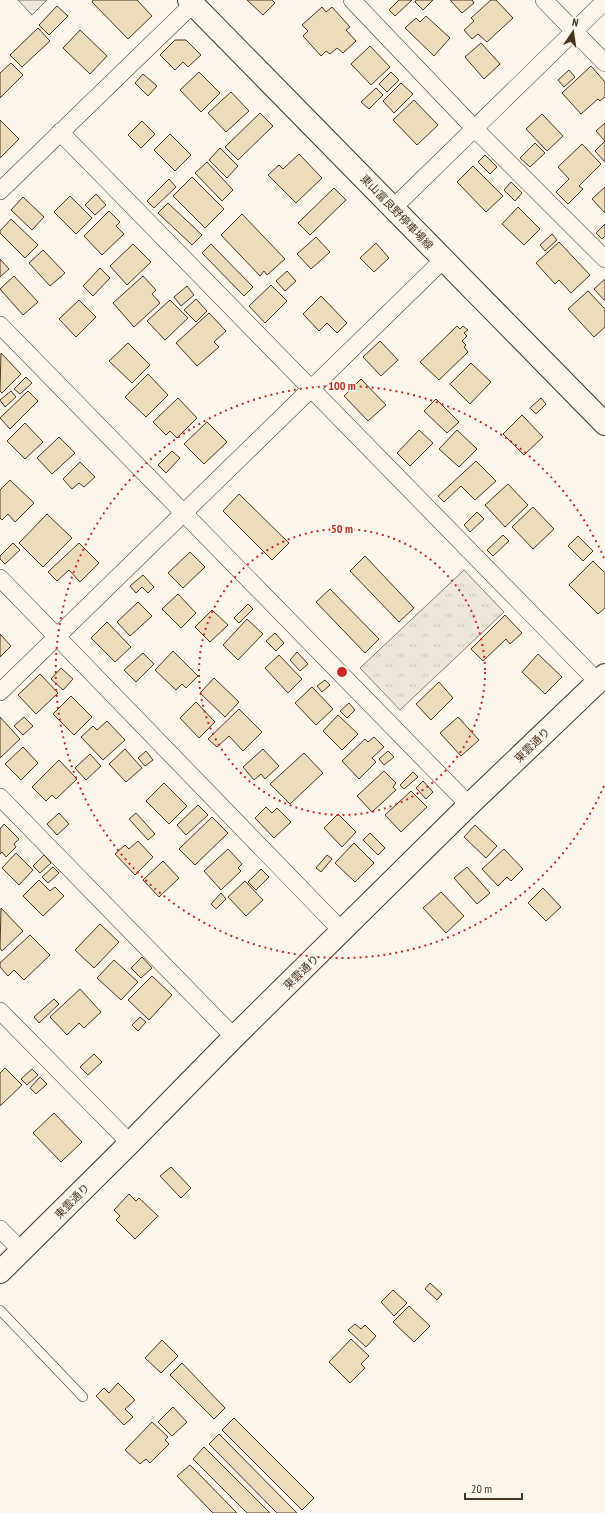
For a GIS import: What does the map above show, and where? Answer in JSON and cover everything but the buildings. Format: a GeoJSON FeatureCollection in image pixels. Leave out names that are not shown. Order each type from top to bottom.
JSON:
{"type":"FeatureCollection","features":[{"type":"Feature","properties":{"kind":"street"},"geometry":{"type":"LineString","coordinates":[[352,0],[474,128],[605,259]]}},
{"type":"Feature","properties":{"kind":"street"},"geometry":{"type":"LineString","coordinates":[[544,0],[605,63]]}},
{"type":"Feature","properties":{"kind":"street"},"geometry":{"type":"LineString","coordinates":[[393,208],[605,1]]}},
{"type":"Feature","properties":{"kind":"street"},"geometry":{"type":"LineString","coordinates":[[0,191],[191,2]]}},
{"type":"Feature","properties":{"kind":"street","name":"東山富良野停車場線"},"geometry":{"type":"LineString","coordinates":[[191,2],[605,424]]}},
{"type":"Feature","properties":{"kind":"street"},"geometry":{"type":"LineString","coordinates":[[60,132],[312,390],[601,678]]}},
{"type":"Feature","properties":{"kind":"street"},"geometry":{"type":"LineString","coordinates":[[0,692],[444,260]]}},
{"type":"Feature","properties":{"kind":"street"},"geometry":{"type":"LineString","coordinates":[[0,325],[469,805]]}},
{"type":"Feature","properties":{"kind":"street"},"geometry":{"type":"LineString","coordinates":[[0,578],[342,931]]}},
{"type":"Feature","properties":{"kind":"street","name":"東雲通り"},"geometry":{"type":"LineString","coordinates":[[0,1272],[234,1037],[469,805],[601,678]]}},
{"type":"Feature","properties":{"kind":"street"},"geometry":{"type":"LineString","coordinates":[[0,797],[234,1037]]}},
{"type":"Feature","properties":{"kind":"street"},"geometry":{"type":"LineString","coordinates":[[0,1011],[130,1143]]}},
{"type":"Feature","properties":{"kind":"street"},"geometry":{"type":"LineString","coordinates":[[0,1229],[22,1251]]}},
{"type":"Feature","properties":{"kind":"lane"},"geometry":{"type":"LineString","coordinates":[[0,1310],[83,1397]]}},
{"type":"Feature","properties":{"kind":"green space"},"geometry":{"type":"Polygon","coordinates":[[[464,570],[504,612],[400,710],[360,668],[464,570]]]}},
{"type":"Feature","properties":{"kind":"shaded area"},"geometry":{"type":"Polygon","coordinates":[[[18,0],[47,0],[32,15],[18,0]]]}}]}
